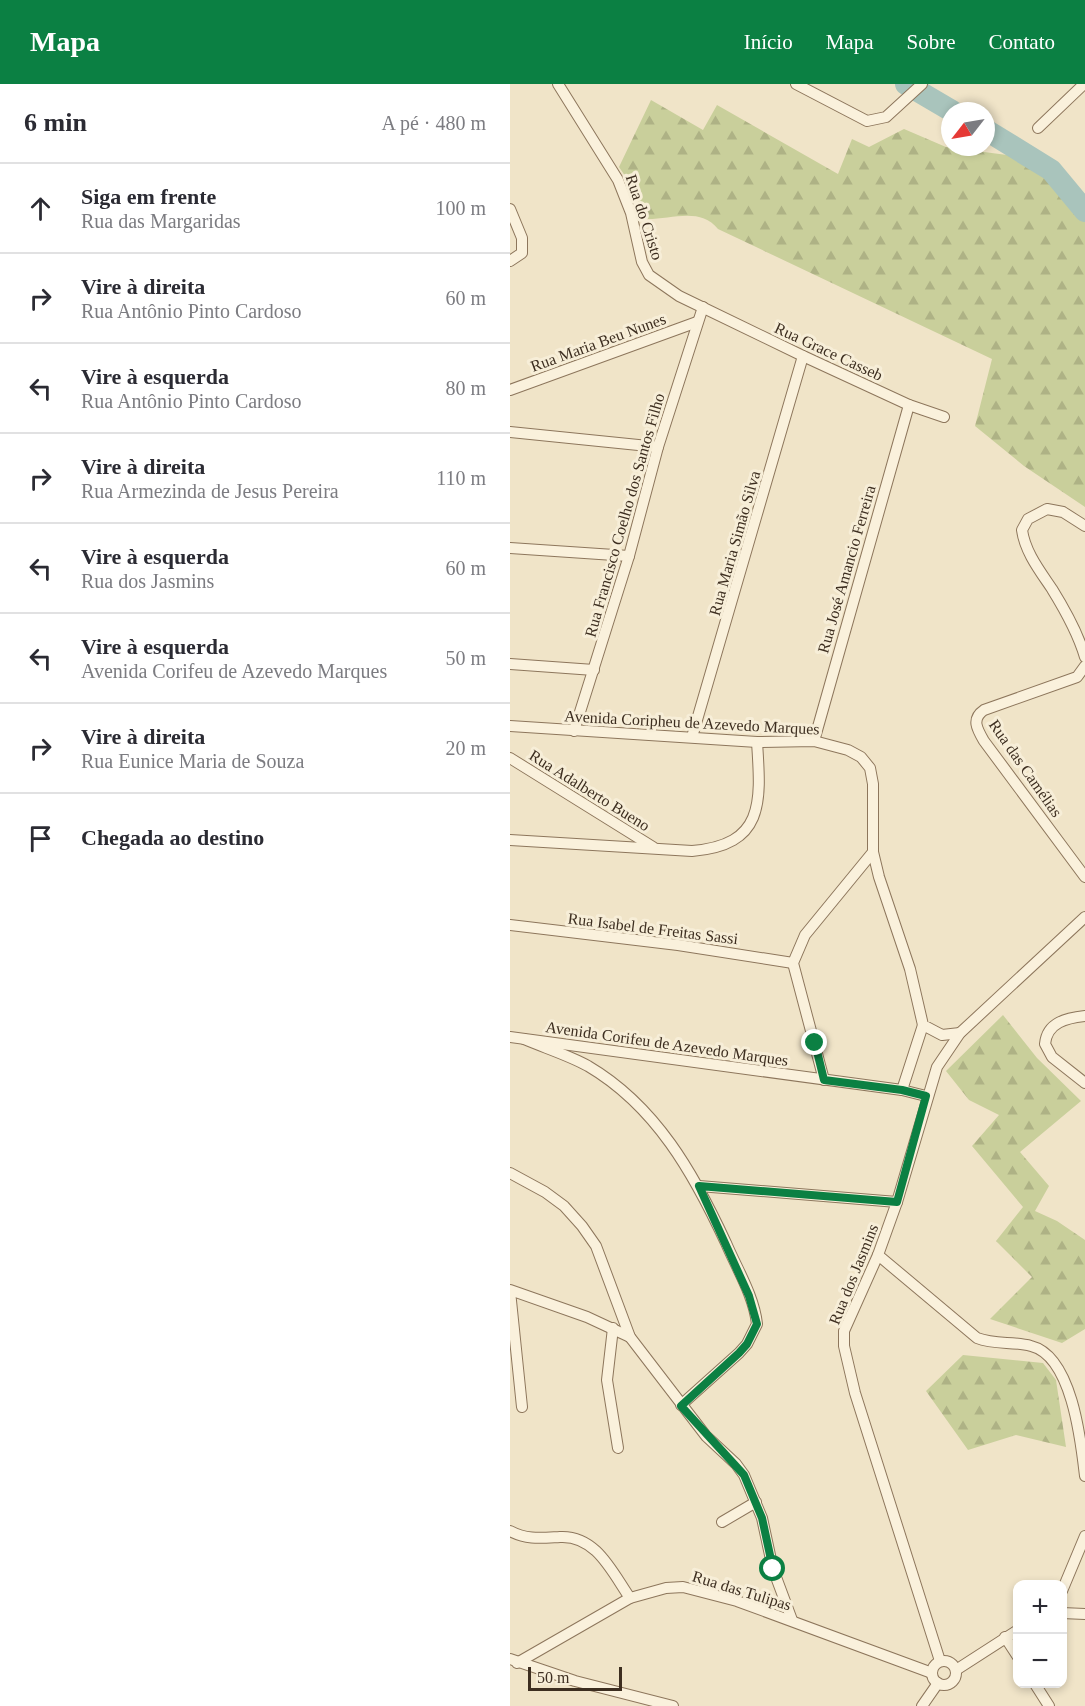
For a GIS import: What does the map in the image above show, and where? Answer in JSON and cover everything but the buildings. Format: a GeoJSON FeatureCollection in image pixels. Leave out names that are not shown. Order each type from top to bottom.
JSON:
{"type":"FeatureCollection","features":[{"type":"Feature","properties":{"kind":"street","name":"Rua do Cristo"},"geometry":{"type":"LineString","coordinates":[[558,84],[595,148],[618,180],[631,213],[642,262],[649,275],[679,296],[703,307]]}},
{"type":"Feature","properties":{"kind":"street"},"geometry":{"type":"LineString","coordinates":[[796,84],[867,121],[886,117],[922,84]]}},
{"type":"Feature","properties":{"kind":"street"},"geometry":{"type":"LineString","coordinates":[[1038,128],[1084,84]]}},
{"type":"Feature","properties":{"kind":"street"},"geometry":{"type":"LineString","coordinates":[[510,209],[514,225],[524,244],[514,259]]}},
{"type":"Feature","properties":{"kind":"street","name":"Rua Francisco Coelho dos Santos Filho"},"geometry":{"type":"LineString","coordinates":[[574,731],[629,556],[658,447],[703,307]]}},
{"type":"Feature","properties":{"kind":"street","name":"Rua Grace Casseb"},"geometry":{"type":"LineString","coordinates":[[703,307],[909,405],[944,417]]}},
{"type":"Feature","properties":{"kind":"street","name":"Rua Maria Beu Nunes"},"geometry":{"type":"LineString","coordinates":[[510,390],[698,322]]}},
{"type":"Feature","properties":{"kind":"street","name":"Rua Maria Simão Silva"},"geometry":{"type":"LineString","coordinates":[[692,737],[803,356]]}},
{"type":"Feature","properties":{"kind":"street","name":"Rua José Amancio Ferreira"},"geometry":{"type":"LineString","coordinates":[[814,741],[909,405]]}},
{"type":"Feature","properties":{"kind":"street"},"geometry":{"type":"LineString","coordinates":[[510,432],[658,447]]}},
{"type":"Feature","properties":{"kind":"street"},"geometry":{"type":"LineString","coordinates":[[1085,526],[1063,512],[1047,509],[1028,519],[1022,530],[1027,549],[1075,633],[1085,657]]}},
{"type":"Feature","properties":{"kind":"street"},"geometry":{"type":"LineString","coordinates":[[510,548],[629,556]]}},
{"type":"Feature","properties":{"kind":"street"},"geometry":{"type":"LineString","coordinates":[[510,664],[594,670]]}},
{"type":"Feature","properties":{"kind":"street","name":"Rua das Camélias"},"geometry":{"type":"LineString","coordinates":[[1085,666],[1077,677],[984,710],[976,719],[984,741],[1085,877]]}},
{"type":"Feature","properties":{"kind":"street","name":"Avenida Coripheu de Azevedo Marques"},"geometry":{"type":"LineString","coordinates":[[510,726],[757,742],[814,741],[848,750],[868,762],[873,784],[873,852]]}},
{"type":"Feature","properties":{"kind":"street"},"geometry":{"type":"LineString","coordinates":[[510,840],[692,851],[716,849],[740,836],[757,809],[759,773],[757,742]]}},
{"type":"Feature","properties":{"kind":"street","name":"Rua Adalberto Bueno"},"geometry":{"type":"LineString","coordinates":[[510,758],[655,848]]}},
{"type":"Feature","properties":{"kind":"street"},"geometry":{"type":"LineString","coordinates":[[824,1080],[793,963],[805,935],[873,852]]}},
{"type":"Feature","properties":{"kind":"street"},"geometry":{"type":"LineString","coordinates":[[873,852],[879,877],[910,969],[923,1025],[902,1090]]}},
{"type":"Feature","properties":{"kind":"street","name":"Rua dos Jasmins"},"geometry":{"type":"LineString","coordinates":[[940,1661],[865,1426],[844,1347],[848,1320],[878,1255],[897,1202],[926,1096],[937,1067],[960,1033],[1085,917]]}},
{"type":"Feature","properties":{"kind":"street","name":"Rua Isabel de Freitas Sassi"},"geometry":{"type":"LineString","coordinates":[[510,925],[678,945],[793,963]]}},
{"type":"Feature","properties":{"kind":"street"},"geometry":{"type":"LineString","coordinates":[[1085,1016],[1057,1022],[1047,1033],[1045,1044],[1052,1057],[1085,1083]]}},
{"type":"Feature","properties":{"kind":"street"},"geometry":{"type":"LineString","coordinates":[[923,1025],[942,1035],[960,1033]]}},
{"type":"Feature","properties":{"kind":"street","name":"Avenida Corifeu de Azevedo Marques"},"geometry":{"type":"LineString","coordinates":[[510,1037],[902,1090],[926,1096]]}},
{"type":"Feature","properties":{"kind":"street"},"geometry":{"type":"LineString","coordinates":[[525,1039],[587,1065],[630,1097],[664,1133],[699,1186],[749,1296],[757,1324],[747,1344],[681,1406]]}},
{"type":"Feature","properties":{"kind":"street"},"geometry":{"type":"LineString","coordinates":[[510,1173],[545,1192],[564,1206],[582,1226],[596,1246],[630,1338],[706,1436],[736,1464],[756,1502],[773,1569],[792,1620]]}},
{"type":"Feature","properties":{"kind":"street"},"geometry":{"type":"LineString","coordinates":[[699,1186],[897,1202]]}},
{"type":"Feature","properties":{"kind":"street"},"geometry":{"type":"LineString","coordinates":[[878,1255],[977,1338],[987,1342],[1031,1346],[1053,1359],[1069,1396],[1085,1476]]}},
{"type":"Feature","properties":{"kind":"street"},"geometry":{"type":"LineString","coordinates":[[522,1407],[510,1291],[613,1328],[630,1338]]}},
{"type":"Feature","properties":{"kind":"street"},"geometry":{"type":"LineString","coordinates":[[613,1328],[607,1380],[618,1448]]}},
{"type":"Feature","properties":{"kind":"street"},"geometry":{"type":"LineString","coordinates":[[723,1522],[756,1502]]}},
{"type":"Feature","properties":{"kind":"street"},"geometry":{"type":"LineString","coordinates":[[510,1531],[527,1538],[563,1537],[584,1540],[599,1554],[630,1598]]}},
{"type":"Feature","properties":{"kind":"street"},"geometry":{"type":"LineString","coordinates":[[1067,1580],[1085,1536]]}},
{"type":"Feature","properties":{"kind":"street","name":"Rua das Tulipas"},"geometry":{"type":"LineString","coordinates":[[513,1660],[630,1598],[666,1588],[683,1587],[737,1601],[932,1673]]}},
{"type":"Feature","properties":{"kind":"street"},"geometry":{"type":"LineString","coordinates":[[1067,1613],[1085,1614]]}},
{"type":"Feature","properties":{"kind":"street"},"geometry":{"type":"LineString","coordinates":[[938,1683],[951,1682],[956,1670],[1013,1632]]}},
{"type":"Feature","properties":{"kind":"street"},"geometry":{"type":"LineString","coordinates":[[1005,1637],[1013,1650]]}},
{"type":"Feature","properties":{"kind":"street"},"geometry":{"type":"LineString","coordinates":[[513,1660],[575,1681],[673,1706]]}},
{"type":"Feature","properties":{"kind":"street"},"geometry":{"type":"LineString","coordinates":[[938,1683],[932,1673],[934,1666],[940,1661],[949,1662],[956,1670]]}},
{"type":"Feature","properties":{"kind":"street"},"geometry":{"type":"LineString","coordinates":[[922,1706],[938,1683]]}},
{"type":"Feature","properties":{"kind":"street"},"geometry":{"type":"LineString","coordinates":[[1038,1688],[1049,1706]]}},
{"type":"Feature","properties":{"kind":"green space"},"geometry":{"type":"Polygon","coordinates":[[[651,100],[703,130],[717,105],[838,174],[852,139],[869,147],[904,129],[941,145],[941,156],[1007,155],[1085,194],[1085,507],[1024,466],[975,426],[992,359],[718,229],[703,218],[684,216],[645,219],[632,186],[619,167],[651,100]]]}},
{"type":"Feature","properties":{"kind":"green space"},"geometry":{"type":"Polygon","coordinates":[[[1003,1015],[1037,1058],[1081,1101],[1020,1152],[1049,1186],[1035,1211],[1057,1221],[1085,1240],[1085,1329],[1062,1343],[990,1319],[1032,1277],[996,1241],[1023,1207],[972,1146],[999,1115],[969,1100],[946,1071],[1003,1015]]]}},
{"type":"Feature","properties":{"kind":"green space"},"geometry":{"type":"Polygon","coordinates":[[[963,1355],[1043,1363],[1056,1380],[1066,1447],[1016,1435],[968,1450],[926,1391],[963,1355]]]}},
{"type":"Feature","properties":{"kind":"waterway"},"geometry":{"type":"LineString","coordinates":[[906,84],[941,105]]}},
{"type":"Feature","properties":{"kind":"waterway"},"geometry":{"type":"LineString","coordinates":[[995,136],[1051,170],[1085,211]]}},
{"type":"Feature","properties":{"kind":"route"},"geometry":{"type":"LineString","coordinates":[[773,1569],[762,1518],[744,1475],[681,1406],[739,1353],[747,1344],[757,1324],[749,1296],[699,1186],[749,1189],[800,1196],[897,1202],[920,1126],[926,1096],[902,1090],[824,1080],[815,1043]]}}]}
